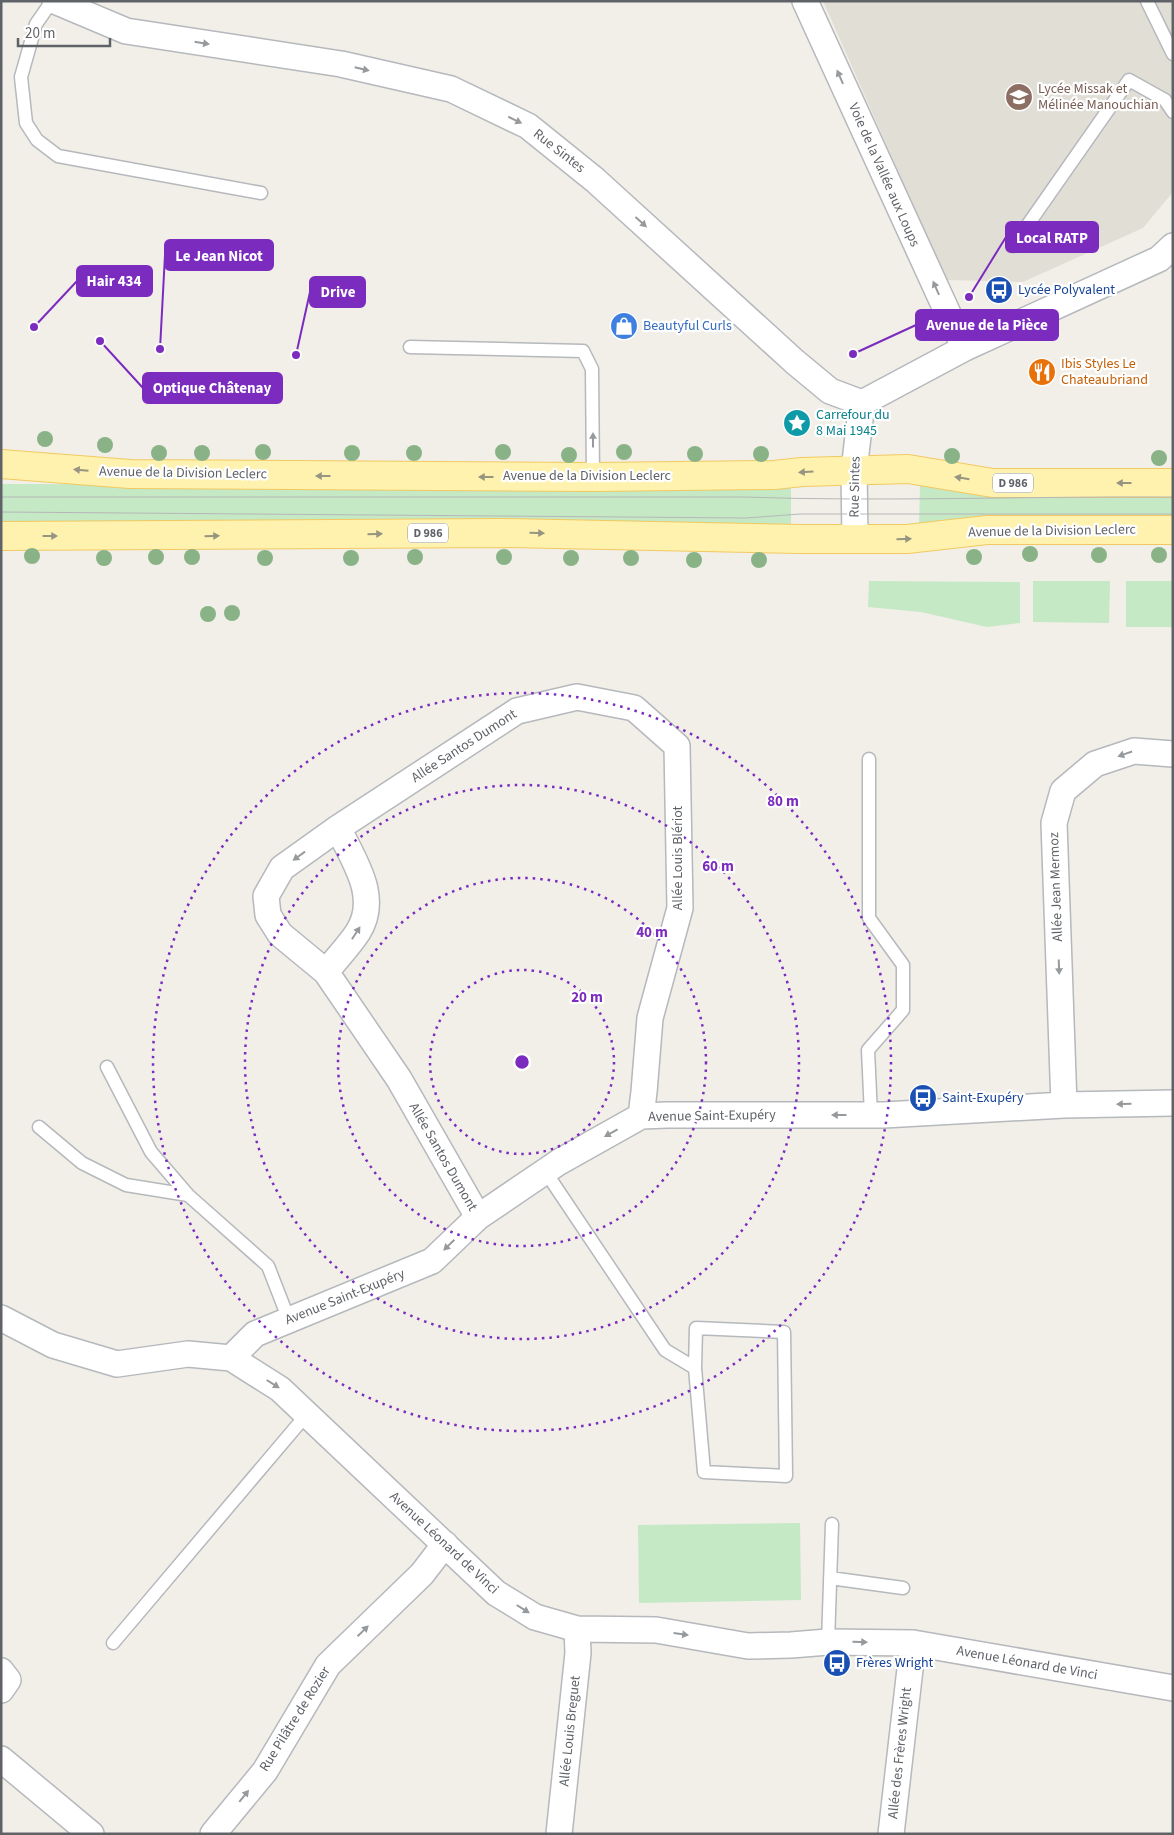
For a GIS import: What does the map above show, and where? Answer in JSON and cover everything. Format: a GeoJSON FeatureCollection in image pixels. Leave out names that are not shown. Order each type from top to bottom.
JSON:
{"type":"FeatureCollection","features":[{"type":"Feature","properties":{"kind":"main road","name":"Avenue de la Division Leclerc"},"geometry":{"type":"LineString","coordinates":[[1,464],[130,474],[593,477],[774,475],[802,472],[908,469],[992,483],[1173,482]]}},
{"type":"Feature","properties":{"kind":"main road","name":"Avenue de la Division Leclerc"},"geometry":{"type":"LineString","coordinates":[[1,536],[502,532],[800,540],[907,539],[987,530],[1173,530]]}},
{"type":"Feature","properties":{"kind":"street","name":"Rue Sintes"},"geometry":{"type":"LineString","coordinates":[[53,1],[126,31],[341,64],[451,89],[528,126],[594,180],[795,362],[830,391],[862,403],[854,470],[855,539]]}},
{"type":"Feature","properties":{"kind":"street","name":"Voie de la Vallée aux Loups"},"geometry":{"type":"LineString","coordinates":[[805,1],[965,348]]}},
{"type":"Feature","properties":{"kind":"street"},"geometry":{"type":"LineString","coordinates":[[862,403],[965,348],[1159,259],[1173,246]]}},
{"type":"Feature","properties":{"kind":"street","name":"Allée Santos Dumont"},"geometry":{"type":"LineString","coordinates":[[478,1217],[399,1080],[326,972],[280,934],[268,915],[266,896],[282,868],[338,828],[517,711],[577,697],[634,708],[676,746]]}},
{"type":"Feature","properties":{"kind":"street","name":"Allée Louis Blériot"},"geometry":{"type":"LineString","coordinates":[[641,1116],[650,1018],[680,908],[676,746]]}},
{"type":"Feature","properties":{"kind":"street","name":"Allée Jean Mermoz"},"geometry":{"type":"LineString","coordinates":[[1064,1105],[1054,823],[1063,791],[1095,764],[1134,751],[1173,754]]}},
{"type":"Feature","properties":{"kind":"street"},"geometry":{"type":"LineString","coordinates":[[326,972],[358,932],[368,909],[365,883],[338,828]]}},
{"type":"Feature","properties":{"kind":"street","name":"Avenue Saint-Exupéry"},"geometry":{"type":"LineString","coordinates":[[231,1358],[255,1334],[432,1261],[478,1217],[559,1162],[641,1116],[871,1115],[1064,1105],[1173,1104]]}},
{"type":"Feature","properties":{"kind":"street"},"geometry":{"type":"LineString","coordinates":[[1,1318],[53,1345],[117,1364],[188,1354],[231,1358]]}},
{"type":"Feature","properties":{"kind":"street","name":"Avenue Léonard de Vinci"},"geometry":{"type":"LineString","coordinates":[[231,1358],[280,1389],[496,1593],[535,1617],[577,1629],[656,1630],[748,1646],[828,1642],[913,1642],[1173,1688]]}},
{"type":"Feature","properties":{"kind":"street","name":"Rue Pilâtre de Rozier"},"geometry":{"type":"LineString","coordinates":[[213,1834],[265,1771],[328,1665],[422,1574],[445,1544]]}},
{"type":"Feature","properties":{"kind":"street","name":"Allée Louis Breguet"},"geometry":{"type":"LineString","coordinates":[[559,1834],[578,1654],[577,1629]]}},
{"type":"Feature","properties":{"kind":"street","name":"Allée des Frères Wright"},"geometry":{"type":"LineString","coordinates":[[891,1834],[913,1642]]}},
{"type":"Feature","properties":{"kind":"street"},"geometry":{"type":"LineString","coordinates":[[1,1671],[8,1680],[1,1690]]}},
{"type":"Feature","properties":{"kind":"street"},"geometry":{"type":"LineString","coordinates":[[1,1759],[91,1834]]}},
{"type":"Feature","properties":{"kind":"lane"},"geometry":{"type":"LineString","coordinates":[[53,1],[36,24],[21,77],[22,101],[26,123],[37,140],[58,156],[261,193]]}},
{"type":"Feature","properties":{"kind":"lane"},"geometry":{"type":"LineString","coordinates":[[1147,1],[1173,54]]}},
{"type":"Feature","properties":{"kind":"lane"},"geometry":{"type":"LineString","coordinates":[[1013,246],[1129,80],[1165,100],[1173,112]]}},
{"type":"Feature","properties":{"kind":"lane"},"geometry":{"type":"LineString","coordinates":[[410,347],[583,350],[592,369],[593,477]]}},
{"type":"Feature","properties":{"kind":"lane"},"geometry":{"type":"LineString","coordinates":[[869,759],[869,918],[903,965],[903,1010],[868,1050],[871,1115]]}},
{"type":"Feature","properties":{"kind":"lane"},"geometry":{"type":"LineString","coordinates":[[107,1067],[152,1152],[188,1195],[268,1266],[289,1320]]}},
{"type":"Feature","properties":{"kind":"lane"},"geometry":{"type":"LineString","coordinates":[[39,1127],[82,1163],[126,1185],[188,1195]]}},
{"type":"Feature","properties":{"kind":"lane"},"geometry":{"type":"LineString","coordinates":[[545,1171],[665,1350],[695,1368]]}},
{"type":"Feature","properties":{"kind":"lane"},"geometry":{"type":"LineString","coordinates":[[696,1328],[784,1332],[786,1476],[704,1472],[695,1368],[696,1328]]}},
{"type":"Feature","properties":{"kind":"lane"},"geometry":{"type":"LineString","coordinates":[[112,1643],[307,1414]]}},
{"type":"Feature","properties":{"kind":"lane"},"geometry":{"type":"LineString","coordinates":[[828,1642],[832,1524]]}},
{"type":"Feature","properties":{"kind":"lane"},"geometry":{"type":"LineString","coordinates":[[830,1578],[903,1588]]}},
{"type":"Feature","properties":{"kind":"shaded area","name":"Lycée Missak et Mélinée Manouchian"},"geometry":{"type":"Polygon","coordinates":[[[823,1],[1173,1],[1173,192],[1143,228],[1023,282],[946,280],[823,1]]]}},
{"type":"Feature","properties":{"kind":"green space"},"geometry":{"type":"Polygon","coordinates":[[[791,483],[791,529],[1,525],[1,484],[444,485],[791,483]]]}},
{"type":"Feature","properties":{"kind":"green space"},"geometry":{"type":"Polygon","coordinates":[[[920,483],[1173,491],[1173,522],[919,532],[920,483]]]}},
{"type":"Feature","properties":{"kind":"green space"},"geometry":{"type":"Polygon","coordinates":[[[869,581],[1020,582],[1020,623],[987,627],[921,612],[868,607],[869,581]]]}},
{"type":"Feature","properties":{"kind":"green space"},"geometry":{"type":"Polygon","coordinates":[[[1033,581],[1110,581],[1109,623],[1033,622],[1033,581]]]}},
{"type":"Feature","properties":{"kind":"green space"},"geometry":{"type":"Polygon","coordinates":[[[1126,581],[1173,581],[1173,627],[1126,627],[1126,581]]]}},
{"type":"Feature","properties":{"kind":"green space"},"geometry":{"type":"Polygon","coordinates":[[[800,1523],[801,1600],[639,1603],[638,1525],[800,1523]]]}},
{"type":"Feature","properties":{"kind":"tram line"},"geometry":{"type":"LineString","coordinates":[[1,497],[743,497],[850,499],[1173,497]]}},
{"type":"Feature","properties":{"kind":"tram line"},"geometry":{"type":"LineString","coordinates":[[1,512],[746,518],[800,514],[1173,514]]}},
{"type":"Feature","properties":{"kind":"place","name":"Lycée Missak et Mélinée Manouchian"},"geometry":{"type":"Point","coordinates":[1019,97]}},
{"type":"Feature","properties":{"kind":"place","name":"Lycée Polyvalent"},"geometry":{"type":"Point","coordinates":[999,290]}},
{"type":"Feature","properties":{"kind":"place","name":"Local RATP"},"geometry":{"type":"Point","coordinates":[969,297]}},
{"type":"Feature","properties":{"kind":"place","name":"Beautyful Curls"},"geometry":{"type":"Point","coordinates":[624,326]}},
{"type":"Feature","properties":{"kind":"place","name":"Hair 434"},"geometry":{"type":"Point","coordinates":[34,327]}},
{"type":"Feature","properties":{"kind":"place","name":"Optique Châtenay"},"geometry":{"type":"Point","coordinates":[100,341]}},
{"type":"Feature","properties":{"kind":"place","name":"Le Jean Nicot"},"geometry":{"type":"Point","coordinates":[160,349]}},
{"type":"Feature","properties":{"kind":"place","name":"Avenue de la Pièce"},"geometry":{"type":"Point","coordinates":[853,354]}},
{"type":"Feature","properties":{"kind":"place","name":"Drive"},"geometry":{"type":"Point","coordinates":[296,355]}},
{"type":"Feature","properties":{"kind":"place","name":"Ibis Styles Le Chateaubriand"},"geometry":{"type":"Point","coordinates":[1042,372]}},
{"type":"Feature","properties":{"kind":"place","name":"Carrefour du 8 Mai 1945"},"geometry":{"type":"Point","coordinates":[797,423]}},
{"type":"Feature","properties":{"kind":"place","name":"Saint-Exupéry"},"geometry":{"type":"Point","coordinates":[923,1098]}},
{"type":"Feature","properties":{"kind":"place","name":"Frères Wright"},"geometry":{"type":"Point","coordinates":[837,1663]}}]}
